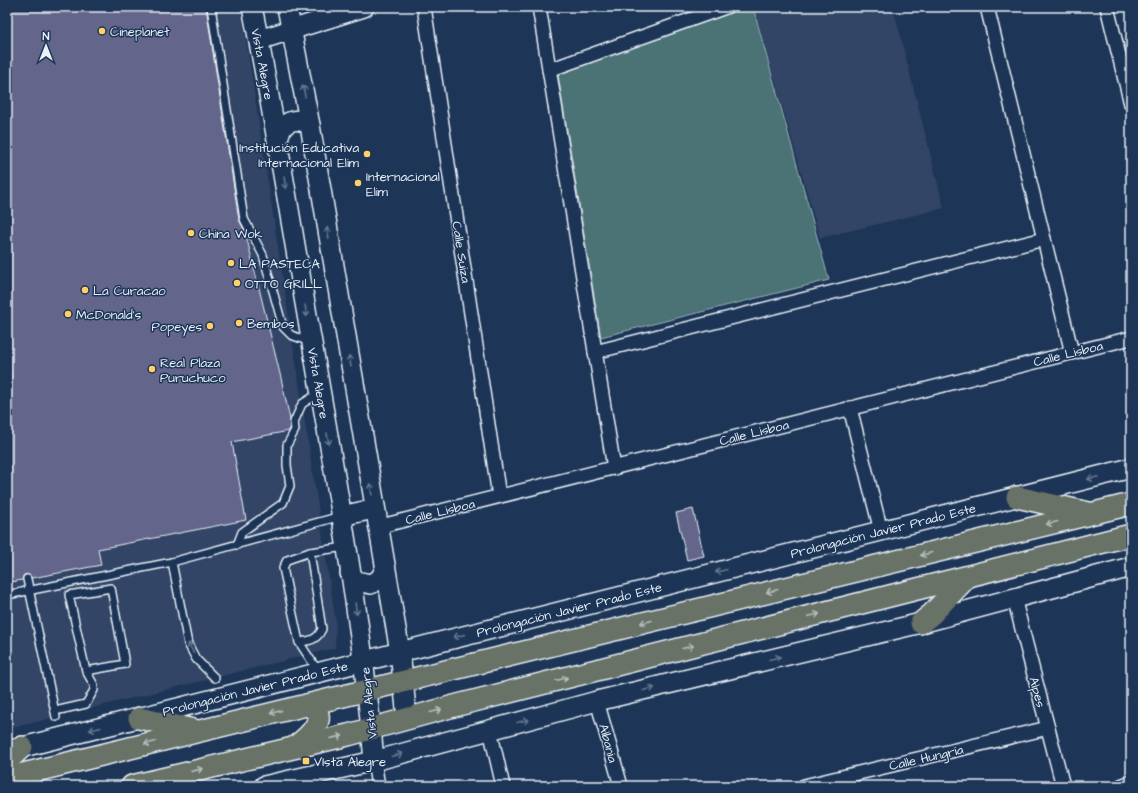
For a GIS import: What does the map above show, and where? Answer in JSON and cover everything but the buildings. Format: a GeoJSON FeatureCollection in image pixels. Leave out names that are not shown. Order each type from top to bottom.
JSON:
{"type":"FeatureCollection","features":[{"type":"Feature","properties":{"kind":"main road"},"geometry":{"type":"LineString","coordinates":[[1017,497],[1094,513]]}},
{"type":"Feature","properties":{"kind":"main road"},"geometry":{"type":"LineString","coordinates":[[7,778],[1131,504]]}},
{"type":"Feature","properties":{"kind":"main road"},"geometry":{"type":"LineString","coordinates":[[132,786],[371,728],[1131,536]]}},
{"type":"Feature","properties":{"kind":"main road"},"geometry":{"type":"LineString","coordinates":[[921,623],[932,614],[967,577]]}},
{"type":"Feature","properties":{"kind":"main road"},"geometry":{"type":"LineString","coordinates":[[294,747],[308,737],[317,725],[317,714],[315,710],[307,705]]}},
{"type":"Feature","properties":{"kind":"main road"},"geometry":{"type":"LineString","coordinates":[[139,718],[198,731]]}},
{"type":"Feature","properties":{"kind":"street","name":"Vista Alegre"},"geometry":{"type":"LineString","coordinates":[[252,7],[278,141],[341,516],[368,690],[374,761]]}},
{"type":"Feature","properties":{"kind":"street"},"geometry":{"type":"LineString","coordinates":[[287,7],[310,125],[377,527],[400,652],[407,718]]}},
{"type":"Feature","properties":{"kind":"street"},"geometry":{"type":"LineString","coordinates":[[259,40],[364,7]]}},
{"type":"Feature","properties":{"kind":"street","name":"Calle Suiza"},"geometry":{"type":"LineString","coordinates":[[424,7],[499,496]]}},
{"type":"Feature","properties":{"kind":"street"},"geometry":{"type":"LineString","coordinates":[[539,7],[614,468]]}},
{"type":"Feature","properties":{"kind":"street"},"geometry":{"type":"LineString","coordinates":[[549,70],[726,7]]}},
{"type":"Feature","properties":{"kind":"street"},"geometry":{"type":"LineString","coordinates":[[987,7],[1072,353]]}},
{"type":"Feature","properties":{"kind":"street"},"geometry":{"type":"LineString","coordinates":[[1107,7],[1131,104]]}},
{"type":"Feature","properties":{"kind":"street"},"geometry":{"type":"LineString","coordinates":[[278,141],[282,126],[289,122],[300,120],[310,125]]}},
{"type":"Feature","properties":{"kind":"street"},"geometry":{"type":"LineString","coordinates":[[595,352],[1044,239]]}},
{"type":"Feature","properties":{"kind":"street","name":"Calle Lisboa"},"geometry":{"type":"LineString","coordinates":[[377,527],[1131,338]]}},
{"type":"Feature","properties":{"kind":"street"},"geometry":{"type":"LineString","coordinates":[[850,408],[881,531]]}},
{"type":"Feature","properties":{"kind":"street","name":"Prolongación Javier Prado Este"},"geometry":{"type":"LineString","coordinates":[[12,753],[139,718],[319,672],[1131,468]]}},
{"type":"Feature","properties":{"kind":"street"},"geometry":{"type":"LineString","coordinates":[[341,516],[374,509]]}},
{"type":"Feature","properties":{"kind":"street"},"geometry":{"type":"LineString","coordinates":[[264,786],[374,761],[597,701],[921,623],[1131,567]]}},
{"type":"Feature","properties":{"kind":"street"},"geometry":{"type":"LineString","coordinates":[[350,573],[361,583],[371,584],[380,579],[385,569]]}},
{"type":"Feature","properties":{"kind":"street","name":"Alpes"},"geometry":{"type":"LineString","coordinates":[[1014,598],[1063,786]]}},
{"type":"Feature","properties":{"kind":"street","name":"Albania"},"geometry":{"type":"LineString","coordinates":[[597,701],[621,786]]}},
{"type":"Feature","properties":{"kind":"street","name":"Calle Hungría"},"geometry":{"type":"LineString","coordinates":[[804,786],[1048,728]]}},
{"type":"Feature","properties":{"kind":"street"},"geometry":{"type":"LineString","coordinates":[[490,730],[503,786]]}},
{"type":"Feature","properties":{"kind":"street"},"geometry":{"type":"LineString","coordinates":[[374,761],[378,786]]}},
{"type":"Feature","properties":{"kind":"street"},"geometry":{"type":"LineString","coordinates":[[1121,786],[1131,782]]}},
{"type":"Feature","properties":{"kind":"lane"},"geometry":{"type":"LineString","coordinates":[[212,7],[244,219],[263,255],[283,327],[291,334],[312,343]]}},
{"type":"Feature","properties":{"kind":"lane"},"geometry":{"type":"LineString","coordinates":[[237,545],[242,532],[283,503],[290,486],[287,465],[287,446],[295,430],[294,422],[302,404],[320,392]]}},
{"type":"Feature","properties":{"kind":"lane"},"geometry":{"type":"LineString","coordinates":[[7,595],[172,562],[341,516]]}},
{"type":"Feature","properties":{"kind":"lane"},"geometry":{"type":"LineString","coordinates":[[319,672],[299,642],[283,568],[287,560],[310,552],[346,547]]}},
{"type":"Feature","properties":{"kind":"lane"},"geometry":{"type":"LineString","coordinates":[[299,642],[311,641],[319,636],[322,629],[310,552]]}},
{"type":"Feature","properties":{"kind":"lane"},"geometry":{"type":"LineString","coordinates":[[172,562],[188,644],[196,659],[215,678]]}},
{"type":"Feature","properties":{"kind":"lane"},"geometry":{"type":"LineString","coordinates":[[27,579],[55,714],[86,704],[94,690],[94,685],[86,671],[69,595],[111,588],[125,664],[86,671]]}},
{"type":"Feature","properties":{"kind":"shaded area","name":"Real Plaza Puruchuco"},"geometry":{"type":"Polygon","coordinates":[[[7,7],[241,7],[336,623],[335,648],[7,729],[7,7]]]}},
{"type":"Feature","properties":{"kind":"shaded area"},"geometry":{"type":"Polygon","coordinates":[[[767,7],[893,7],[944,208],[820,238],[755,11],[767,7]]]}},
{"type":"Feature","properties":{"kind":"green space"},"geometry":{"type":"Polygon","coordinates":[[[745,7],[753,7],[829,280],[601,337],[558,74],[745,7]]]}},
{"type":"Feature","properties":{"kind":"place","name":"Cineplanet"},"geometry":{"type":"Point","coordinates":[102,31]}},
{"type":"Feature","properties":{"kind":"place","name":"Institución Educativa Internacional Elim"},"geometry":{"type":"Point","coordinates":[367,154]}},
{"type":"Feature","properties":{"kind":"place","name":"Internacional Elim"},"geometry":{"type":"Point","coordinates":[358,183]}},
{"type":"Feature","properties":{"kind":"place","name":"China Wok"},"geometry":{"type":"Point","coordinates":[191,233]}},
{"type":"Feature","properties":{"kind":"place","name":"LA PASTECA"},"geometry":{"type":"Point","coordinates":[231,263]}},
{"type":"Feature","properties":{"kind":"place","name":"OTTO GRILL"},"geometry":{"type":"Point","coordinates":[237,283]}},
{"type":"Feature","properties":{"kind":"place","name":"La Curacao"},"geometry":{"type":"Point","coordinates":[85,290]}},
{"type":"Feature","properties":{"kind":"place","name":"McDonald's"},"geometry":{"type":"Point","coordinates":[68,314]}},
{"type":"Feature","properties":{"kind":"place","name":"Bembos"},"geometry":{"type":"Point","coordinates":[239,323]}},
{"type":"Feature","properties":{"kind":"place","name":"Popeyes"},"geometry":{"type":"Point","coordinates":[210,326]}},
{"type":"Feature","properties":{"kind":"place","name":"Real Plaza Puruchuco"},"geometry":{"type":"Point","coordinates":[152,369]}},
{"type":"Feature","properties":{"kind":"place","name":"VIsta Alegre"},"geometry":{"type":"Point","coordinates":[306,761]}}]}
